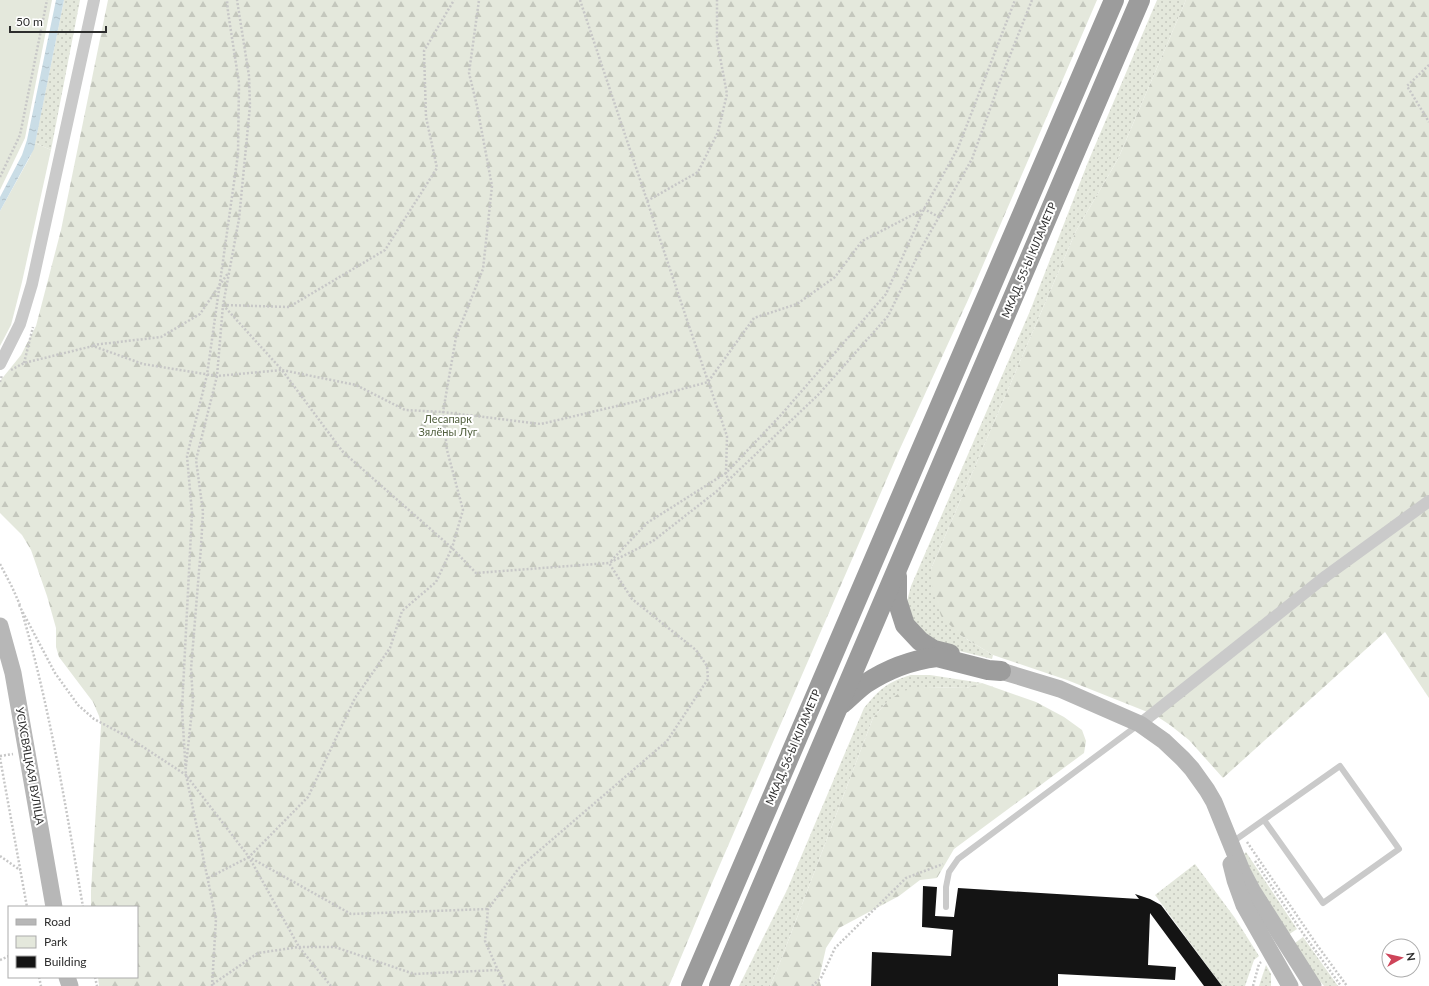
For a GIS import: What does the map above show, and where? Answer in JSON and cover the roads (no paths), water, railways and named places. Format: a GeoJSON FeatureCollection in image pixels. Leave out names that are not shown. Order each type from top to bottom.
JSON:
{"type":"FeatureCollection","features":[{"type":"Feature","properties":{"kind":"highway","name":"МКАД, 56-Ы КІЛАМЕТР"},"geometry":{"type":"LineString","coordinates":[[691,986],[1114,0]]}},
{"type":"Feature","properties":{"kind":"highway","name":"МКАД, 55-Ы КІЛАМЕТР"},"geometry":{"type":"LineString","coordinates":[[897,568],[1140,0]]}},
{"type":"Feature","properties":{"kind":"highway"},"geometry":{"type":"LineString","coordinates":[[897,568],[897,600],[905,625],[920,641],[934,650],[990,664],[1001,671]]}},
{"type":"Feature","properties":{"kind":"highway"},"geometry":{"type":"LineString","coordinates":[[719,986],[897,568]]}},
{"type":"Feature","properties":{"kind":"highway"},"geometry":{"type":"LineString","coordinates":[[839,707],[865,684],[886,672],[929,658],[937,657],[988,670],[1001,671]]}},
{"type":"Feature","properties":{"kind":"main road","name":"УСІХСВЯЦКАЯ ВУЛІЦА"},"geometry":{"type":"LineString","coordinates":[[1,632],[16,688],[54,906]]}},
{"type":"Feature","properties":{"kind":"main road"},"geometry":{"type":"LineString","coordinates":[[1001,671],[1060,689],[1140,724],[1164,741],[1192,769],[1207,790],[1234,841],[1242,871],[1252,890],[1312,986]]}},
{"type":"Feature","properties":{"kind":"main road"},"geometry":{"type":"LineString","coordinates":[[1234,841],[1235,880],[1244,905],[1290,986]]}},
{"type":"Feature","properties":{"kind":"street"},"geometry":{"type":"LineString","coordinates":[[1,371],[20,324],[32,284],[94,0]]}},
{"type":"Feature","properties":{"kind":"street"},"geometry":{"type":"LineString","coordinates":[[1140,724],[1326,576],[1429,501]]}},
{"type":"Feature","properties":{"kind":"lane"},"geometry":{"type":"LineString","coordinates":[[946,908],[946,887],[949,872],[958,859],[1140,724]]}},
{"type":"Feature","properties":{"kind":"lane"},"geometry":{"type":"LineString","coordinates":[[1234,841],[1340,766],[1399,849],[1323,903],[1264,820]]}},
{"type":"Feature","properties":{"kind":"water"},"geometry":{"type":"Polygon","coordinates":[[[56,0],[64,0],[34,149],[0,211],[0,197],[22,155],[27,140],[56,0]]]}},
{"type":"Feature","properties":{"kind":"park label","name":"Лесапарк Зялёны Луг"},"geometry":{"type":"Point","coordinates":[448,425]}}]}
